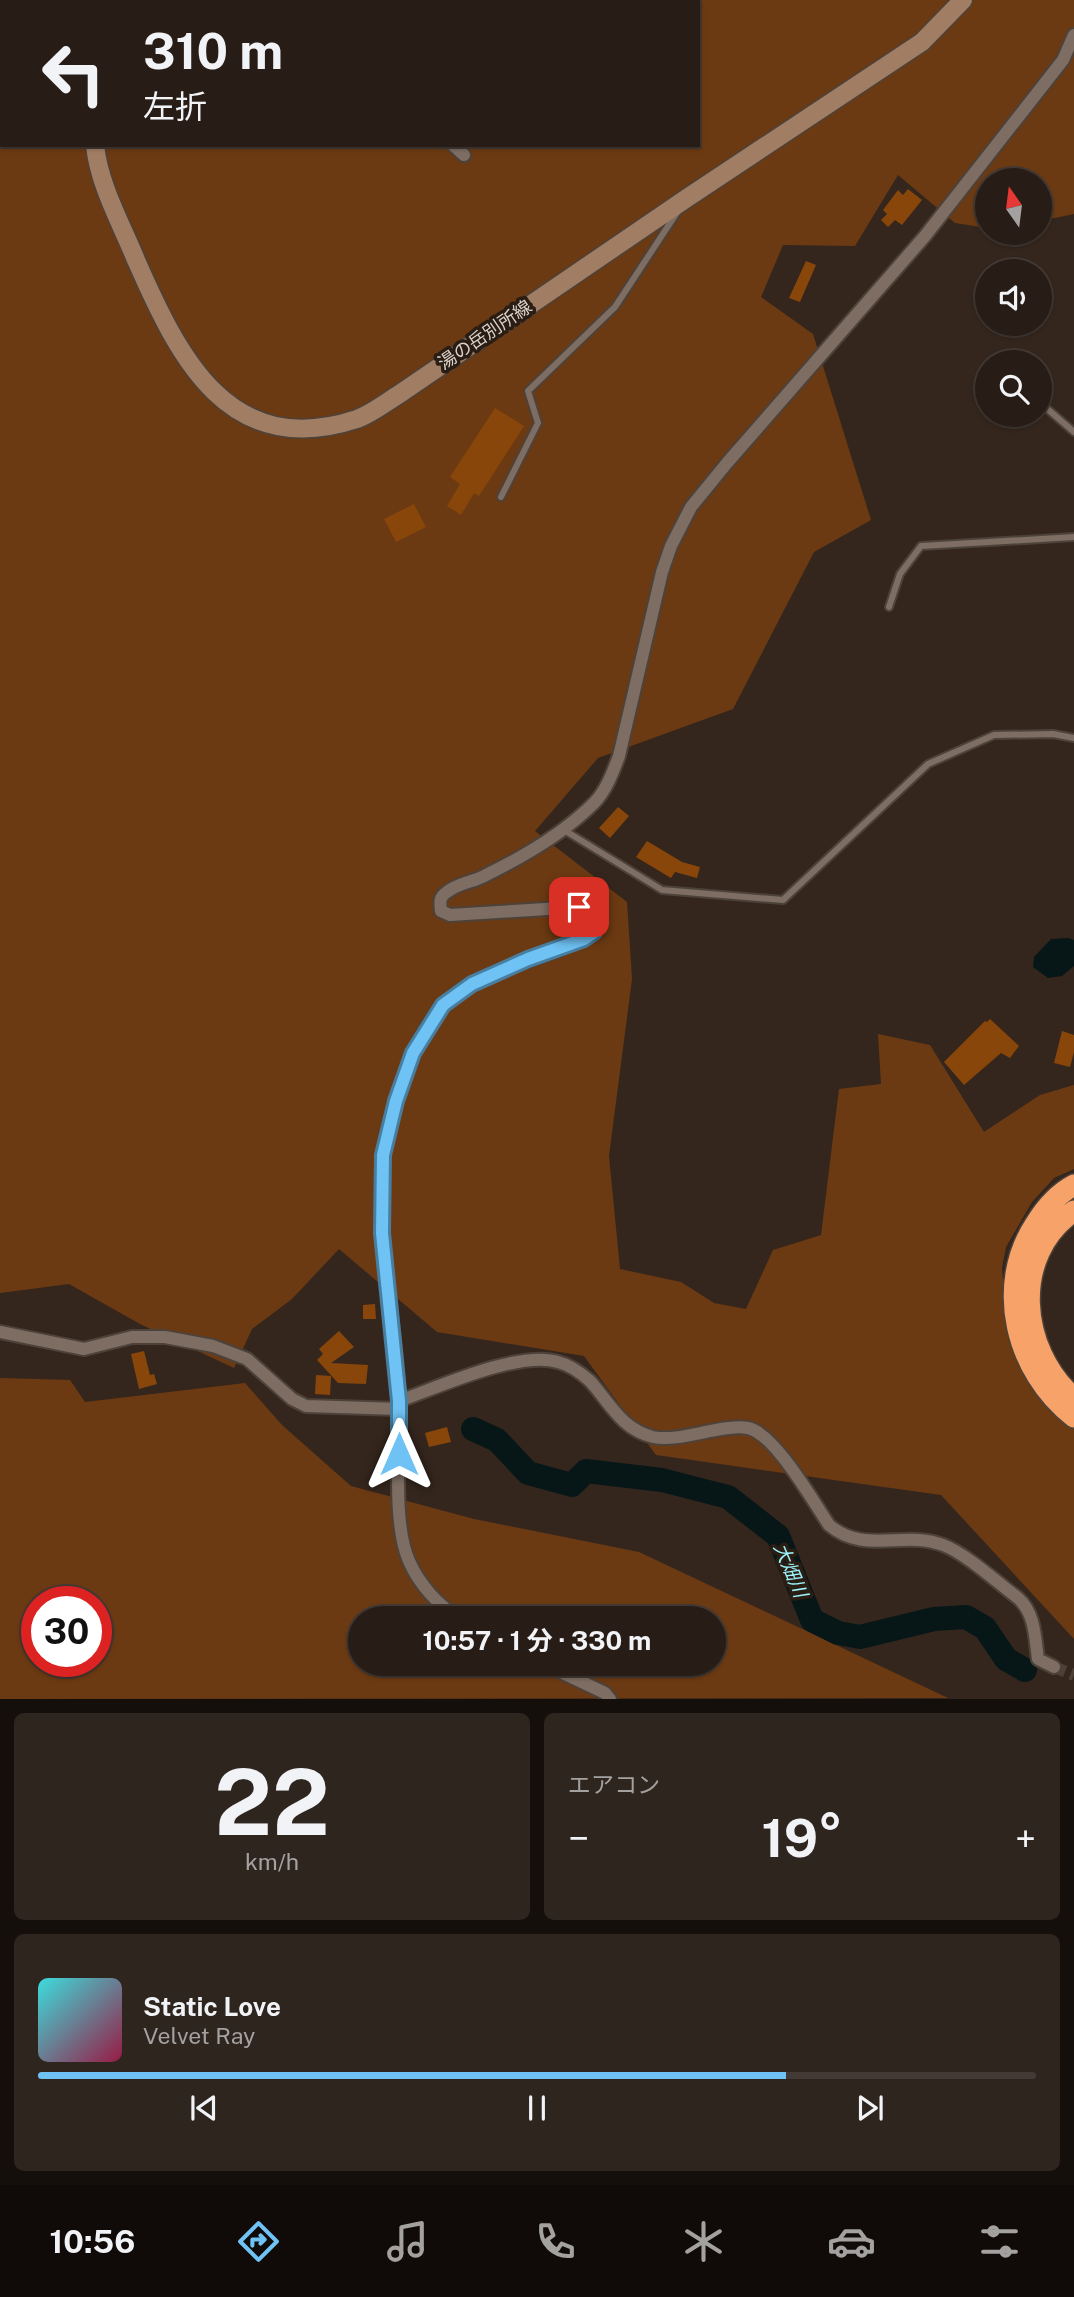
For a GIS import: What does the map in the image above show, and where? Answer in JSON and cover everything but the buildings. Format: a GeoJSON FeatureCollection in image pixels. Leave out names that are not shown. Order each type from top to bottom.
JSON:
{"type":"FeatureCollection","features":[{"type":"Feature","properties":{"kind":"highway"},"geometry":{"type":"LineString","coordinates":[[1074,1185],[1051,1202],[1029,1232],[1016,1270],[1014,1290],[1017,1329],[1024,1351],[1046,1390],[1074,1417]]}},
{"type":"Feature","properties":{"kind":"highway"},"geometry":{"type":"LineString","coordinates":[[1074,1210],[1062,1219],[1041,1245],[1034,1262],[1030,1299],[1034,1332],[1041,1353],[1054,1375],[1074,1398]]}},
{"type":"Feature","properties":{"kind":"main road","name":"湯の岳別所線"},"geometry":{"type":"LineString","coordinates":[[95,147],[101,177],[158,311],[195,371],[226,404],[248,418],[306,430],[359,418],[398,395],[922,42],[963,0]]}},
{"type":"Feature","properties":{"kind":"street"},"geometry":{"type":"LineString","coordinates":[[446,1606],[422,1586],[408,1560],[400,1523],[399,1405],[382,1233],[383,1155],[396,1101],[413,1053],[443,1005],[472,984],[528,959],[584,939],[594,932],[597,921],[590,911],[579,907],[450,915],[441,911],[440,900],[444,893],[455,886],[484,877],[562,829],[595,802],[609,780],[619,756],[662,572],[671,546],[691,508],[925,236],[1063,60],[1074,35]]}},
{"type":"Feature","properties":{"kind":"street"},"geometry":{"type":"LineString","coordinates":[[455,147],[464,155]]}},
{"type":"Feature","properties":{"kind":"street"},"geometry":{"type":"LineString","coordinates":[[0,1332],[84,1349],[132,1337],[165,1337],[213,1346],[247,1359],[292,1399],[306,1406],[399,1405],[506,1364],[532,1360],[557,1361],[584,1376],[615,1414],[631,1428],[654,1437],[675,1437],[734,1427],[749,1428],[761,1433],[775,1446],[829,1525],[839,1533],[855,1540],[925,1541],[943,1545],[956,1552],[1027,1606],[1038,1659],[1054,1667]]}},
{"type":"Feature","properties":{"kind":"street"},"geometry":{"type":"LineString","coordinates":[[569,1676],[605,1693],[610,1699]]}},
{"type":"Feature","properties":{"kind":"lane"},"geometry":{"type":"LineString","coordinates":[[501,497],[538,423],[527,391],[615,307],[687,198]]}},
{"type":"Feature","properties":{"kind":"lane"},"geometry":{"type":"LineString","coordinates":[[1052,413],[1074,432]]}},
{"type":"Feature","properties":{"kind":"lane"},"geometry":{"type":"LineString","coordinates":[[889,607],[900,573],[921,546],[1074,537]]}},
{"type":"Feature","properties":{"kind":"lane"},"geometry":{"type":"LineString","coordinates":[[562,829],[662,890],[783,900],[928,764],[994,735],[1053,734],[1074,738]]}},
{"type":"Feature","properties":{"kind":"shaded area"},"geometry":{"type":"Polygon","coordinates":[[[700,0],[1074,0],[1074,214],[1052,219],[1052,168],[975,168],[975,226],[955,223],[898,175],[855,246],[783,245],[761,297],[813,334],[871,520],[814,552],[733,709],[598,758],[535,831],[627,902],[632,979],[609,1156],[620,1269],[681,1282],[714,1303],[746,1309],[773,1250],[821,1235],[839,1089],[881,1084],[878,1034],[930,1045],[984,1132],[1040,1095],[1074,1085],[1074,1169],[1054,1178],[1032,1202],[1006,1247],[1002,1268],[1008,1339],[1029,1385],[1074,1430],[1074,1639],[941,1495],[656,1455],[584,1356],[437,1332],[339,1249],[292,1299],[252,1329],[234,1368],[140,1324],[69,1284],[0,1293],[0,147],[700,147],[700,0]]]}},
{"type":"Feature","properties":{"kind":"shaded area"},"geometry":{"type":"Polygon","coordinates":[[[1051,939],[1074,940],[1074,966],[1062,976],[1048,978],[1033,967],[1034,957],[1051,939]]]}},
{"type":"Feature","properties":{"kind":"shaded area"},"geometry":{"type":"Polygon","coordinates":[[[0,1378],[70,1380],[85,1402],[245,1383],[282,1425],[351,1486],[474,1519],[639,1552],[948,1698],[0,1699],[0,1378]]]}},
{"type":"Feature","properties":{"kind":"waterway","name":"大畑川"},"geometry":{"type":"LineString","coordinates":[[473,1429],[497,1440],[528,1473],[572,1485],[586,1471],[662,1480],[728,1497],[778,1536],[812,1620],[838,1633],[860,1637],[934,1619],[966,1617],[985,1628],[1006,1659],[1025,1670]]}},
{"type":"Feature","properties":{"kind":"tunnel"},"geometry":{"type":"LineString","coordinates":[[1054,1667],[1074,1675]]}},
{"type":"Feature","properties":{"kind":"route"},"geometry":{"type":"LineString","coordinates":[[399,1454],[399,1401],[382,1233],[383,1155],[396,1101],[413,1053],[443,1005],[472,984],[528,959],[584,939],[594,932],[597,921],[590,911],[579,907]]}}]}
